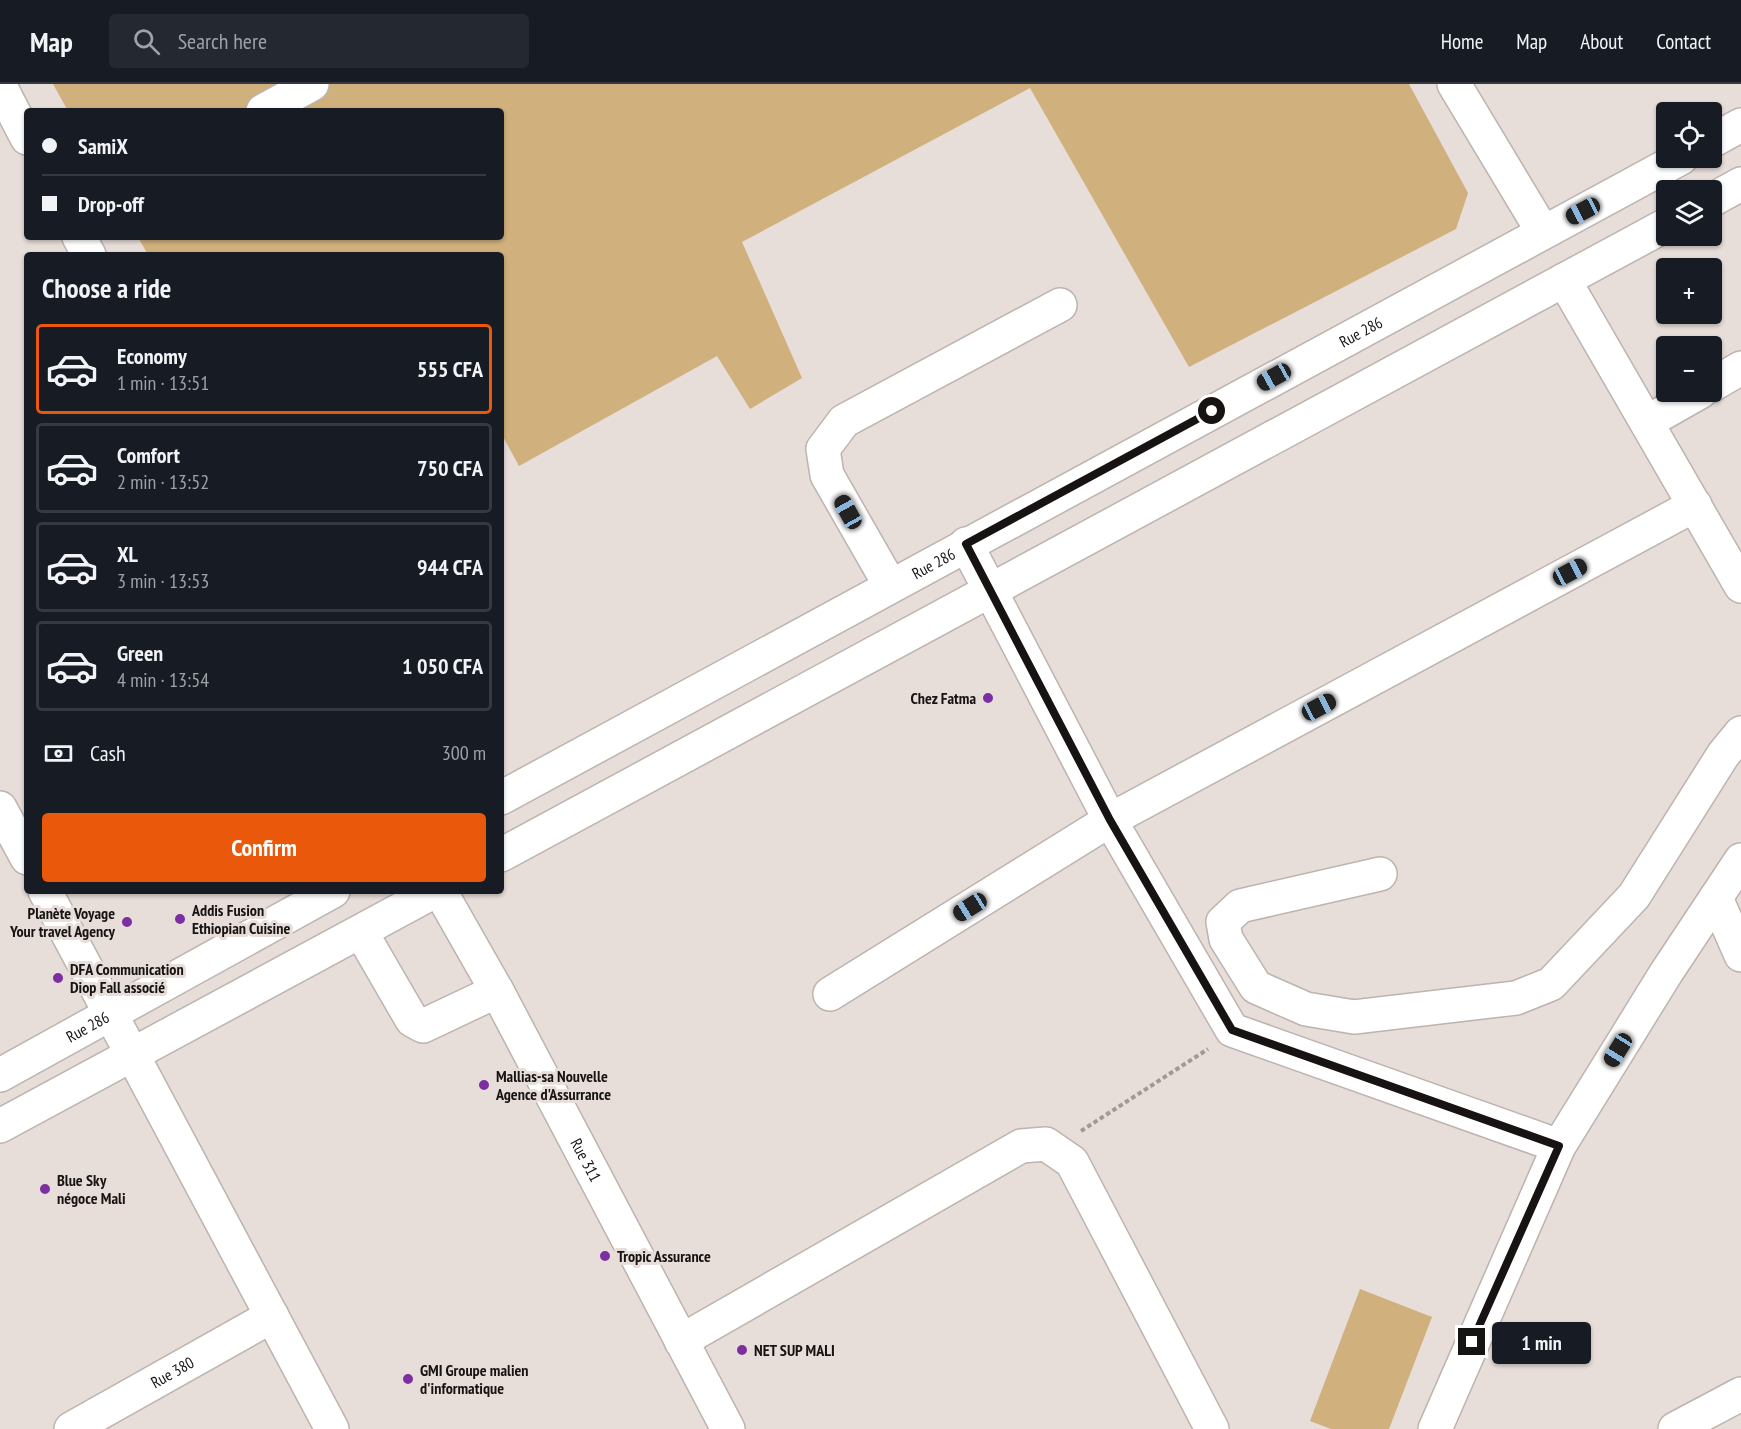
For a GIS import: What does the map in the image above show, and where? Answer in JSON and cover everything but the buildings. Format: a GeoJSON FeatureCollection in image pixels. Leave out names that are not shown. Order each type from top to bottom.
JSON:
{"type":"FeatureCollection","features":[{"type":"Feature","properties":{"kind":"street"},"geometry":{"type":"LineString","coordinates":[[268,108],[312,84]]}},
{"type":"Feature","properties":{"kind":"street"},"geometry":{"type":"LineString","coordinates":[[1454,84],[1544,232]]}},
{"type":"Feature","properties":{"kind":"street"},"geometry":{"type":"LineString","coordinates":[[1461,84],[1544,232]]}},
{"type":"Feature","properties":{"kind":"street"},"geometry":{"type":"LineString","coordinates":[[0,86],[24,132]]}},
{"type":"Feature","properties":{"kind":"street"},"geometry":{"type":"LineString","coordinates":[[1722,135],[1741,125]]}},
{"type":"Feature","properties":{"kind":"street","name":"Rue 286"},"geometry":{"type":"LineString","coordinates":[[504,796],[1662,168]]}},
{"type":"Feature","properties":{"kind":"street"},"geometry":{"type":"LineString","coordinates":[[1722,194],[1741,184]]}},
{"type":"Feature","properties":{"kind":"street"},"geometry":{"type":"LineString","coordinates":[[504,853],[1656,230]]}},
{"type":"Feature","properties":{"kind":"street"},"geometry":{"type":"LineString","coordinates":[[1564,280],[1741,586]]}},
{"type":"Feature","properties":{"kind":"street"},"geometry":{"type":"LineString","coordinates":[[890,585],[827,475],[823,449],[844,421],[1060,305]]}},
{"type":"Feature","properties":{"kind":"street"},"geometry":{"type":"LineString","coordinates":[[1722,379],[1741,368]]}},
{"type":"Feature","properties":{"kind":"street"},"geometry":{"type":"LineString","coordinates":[[1647,422],[1682,402]]}},
{"type":"Feature","properties":{"kind":"street"},"geometry":{"type":"LineString","coordinates":[[830,994],[1110,820],[1695,505]]}},
{"type":"Feature","properties":{"kind":"street"},"geometry":{"type":"LineString","coordinates":[[966,544],[1110,820],[1232,1030],[1559,1146]]}},
{"type":"Feature","properties":{"kind":"street"},"geometry":{"type":"LineString","coordinates":[[1380,874],[1240,906],[1223,922],[1226,939],[1256,987],[1306,1009],[1354,1017],[1516,998],[1551,984],[1634,897],[1723,755],[1741,733]]}},
{"type":"Feature","properties":{"kind":"street"},"geometry":{"type":"LineString","coordinates":[[0,808],[24,852]]}},
{"type":"Feature","properties":{"kind":"street"},"geometry":{"type":"LineString","coordinates":[[1435,1429],[1559,1146],[1741,860]]}},
{"type":"Feature","properties":{"kind":"street"},"geometry":{"type":"LineString","coordinates":[[47,894],[332,1429]]}},
{"type":"Feature","properties":{"kind":"street","name":"Rue 286"},"geometry":{"type":"LineString","coordinates":[[0,1075],[328,894]]}},
{"type":"Feature","properties":{"kind":"street"},"geometry":{"type":"LineString","coordinates":[[0,1126],[430,894]]}},
{"type":"Feature","properties":{"kind":"street","name":"Rue 311"},"geometry":{"type":"LineString","coordinates":[[442,894],[497,991],[728,1429]]}},
{"type":"Feature","properties":{"kind":"street"},"geometry":{"type":"LineString","coordinates":[[1716,898],[1741,955]]}},
{"type":"Feature","properties":{"kind":"street"},"geometry":{"type":"LineString","coordinates":[[361,932],[412,1020],[423,1026],[497,991]]}},
{"type":"Feature","properties":{"kind":"street"},"geometry":{"type":"LineString","coordinates":[[681,1341],[1021,1146],[1047,1144],[1072,1162],[1212,1429]]}},
{"type":"Feature","properties":{"kind":"street","name":"Rue 380"},"geometry":{"type":"LineString","coordinates":[[71,1429],[272,1316]]}},
{"type":"Feature","properties":{"kind":"street"},"geometry":{"type":"LineString","coordinates":[[1675,1429],[1741,1394]]}},
{"type":"Feature","properties":{"kind":"path"},"geometry":{"type":"LineString","coordinates":[[1047,1144],[1084,1130],[1216,1044],[1232,1030]]}},
{"type":"Feature","properties":{"kind":"shaded area"},"geometry":{"type":"Polygon","coordinates":[[[53,84],[1409,84],[1468,193],[1456,229],[1189,367],[1030,88],[742,242],[802,378],[750,409],[717,356],[519,466],[504,438],[504,252],[146,252],[140,240],[504,240],[504,108],[66,108],[53,84]]]}},
{"type":"Feature","properties":{"kind":"shaded area"},"geometry":{"type":"Polygon","coordinates":[[[1360,1289],[1432,1317],[1389,1429],[1331,1429],[1310,1421],[1360,1289]]]}},
{"type":"Feature","properties":{"kind":"place","name":"Chez Fatma"},"geometry":{"type":"Point","coordinates":[988,698]}},
{"type":"Feature","properties":{"kind":"place","name":"Addis Fusion Ethiopian Cuisine"},"geometry":{"type":"Point","coordinates":[180,919]}},
{"type":"Feature","properties":{"kind":"place","name":"Planète Voyage Your travel Agency"},"geometry":{"type":"Point","coordinates":[127,922]}},
{"type":"Feature","properties":{"kind":"place","name":"DFA Communication Diop Fall associé"},"geometry":{"type":"Point","coordinates":[58,978]}},
{"type":"Feature","properties":{"kind":"place","name":"Mallias-sa Nouvelle Agence d'Assurrance"},"geometry":{"type":"Point","coordinates":[484,1085]}},
{"type":"Feature","properties":{"kind":"place","name":"Blue Sky négoce Mali"},"geometry":{"type":"Point","coordinates":[45,1189]}},
{"type":"Feature","properties":{"kind":"place","name":"Tropic Assurance"},"geometry":{"type":"Point","coordinates":[605,1256]}},
{"type":"Feature","properties":{"kind":"place","name":"NET SUP MALI"},"geometry":{"type":"Point","coordinates":[742,1350]}},
{"type":"Feature","properties":{"kind":"place","name":"GMI Groupe malien d'informatique"},"geometry":{"type":"Point","coordinates":[408,1379]}},
{"type":"Feature","properties":{"kind":"route"},"geometry":{"type":"LineString","coordinates":[[1212,411],[966,544],[1110,820],[1232,1030],[1559,1146],[1472,1342]]}}]}
